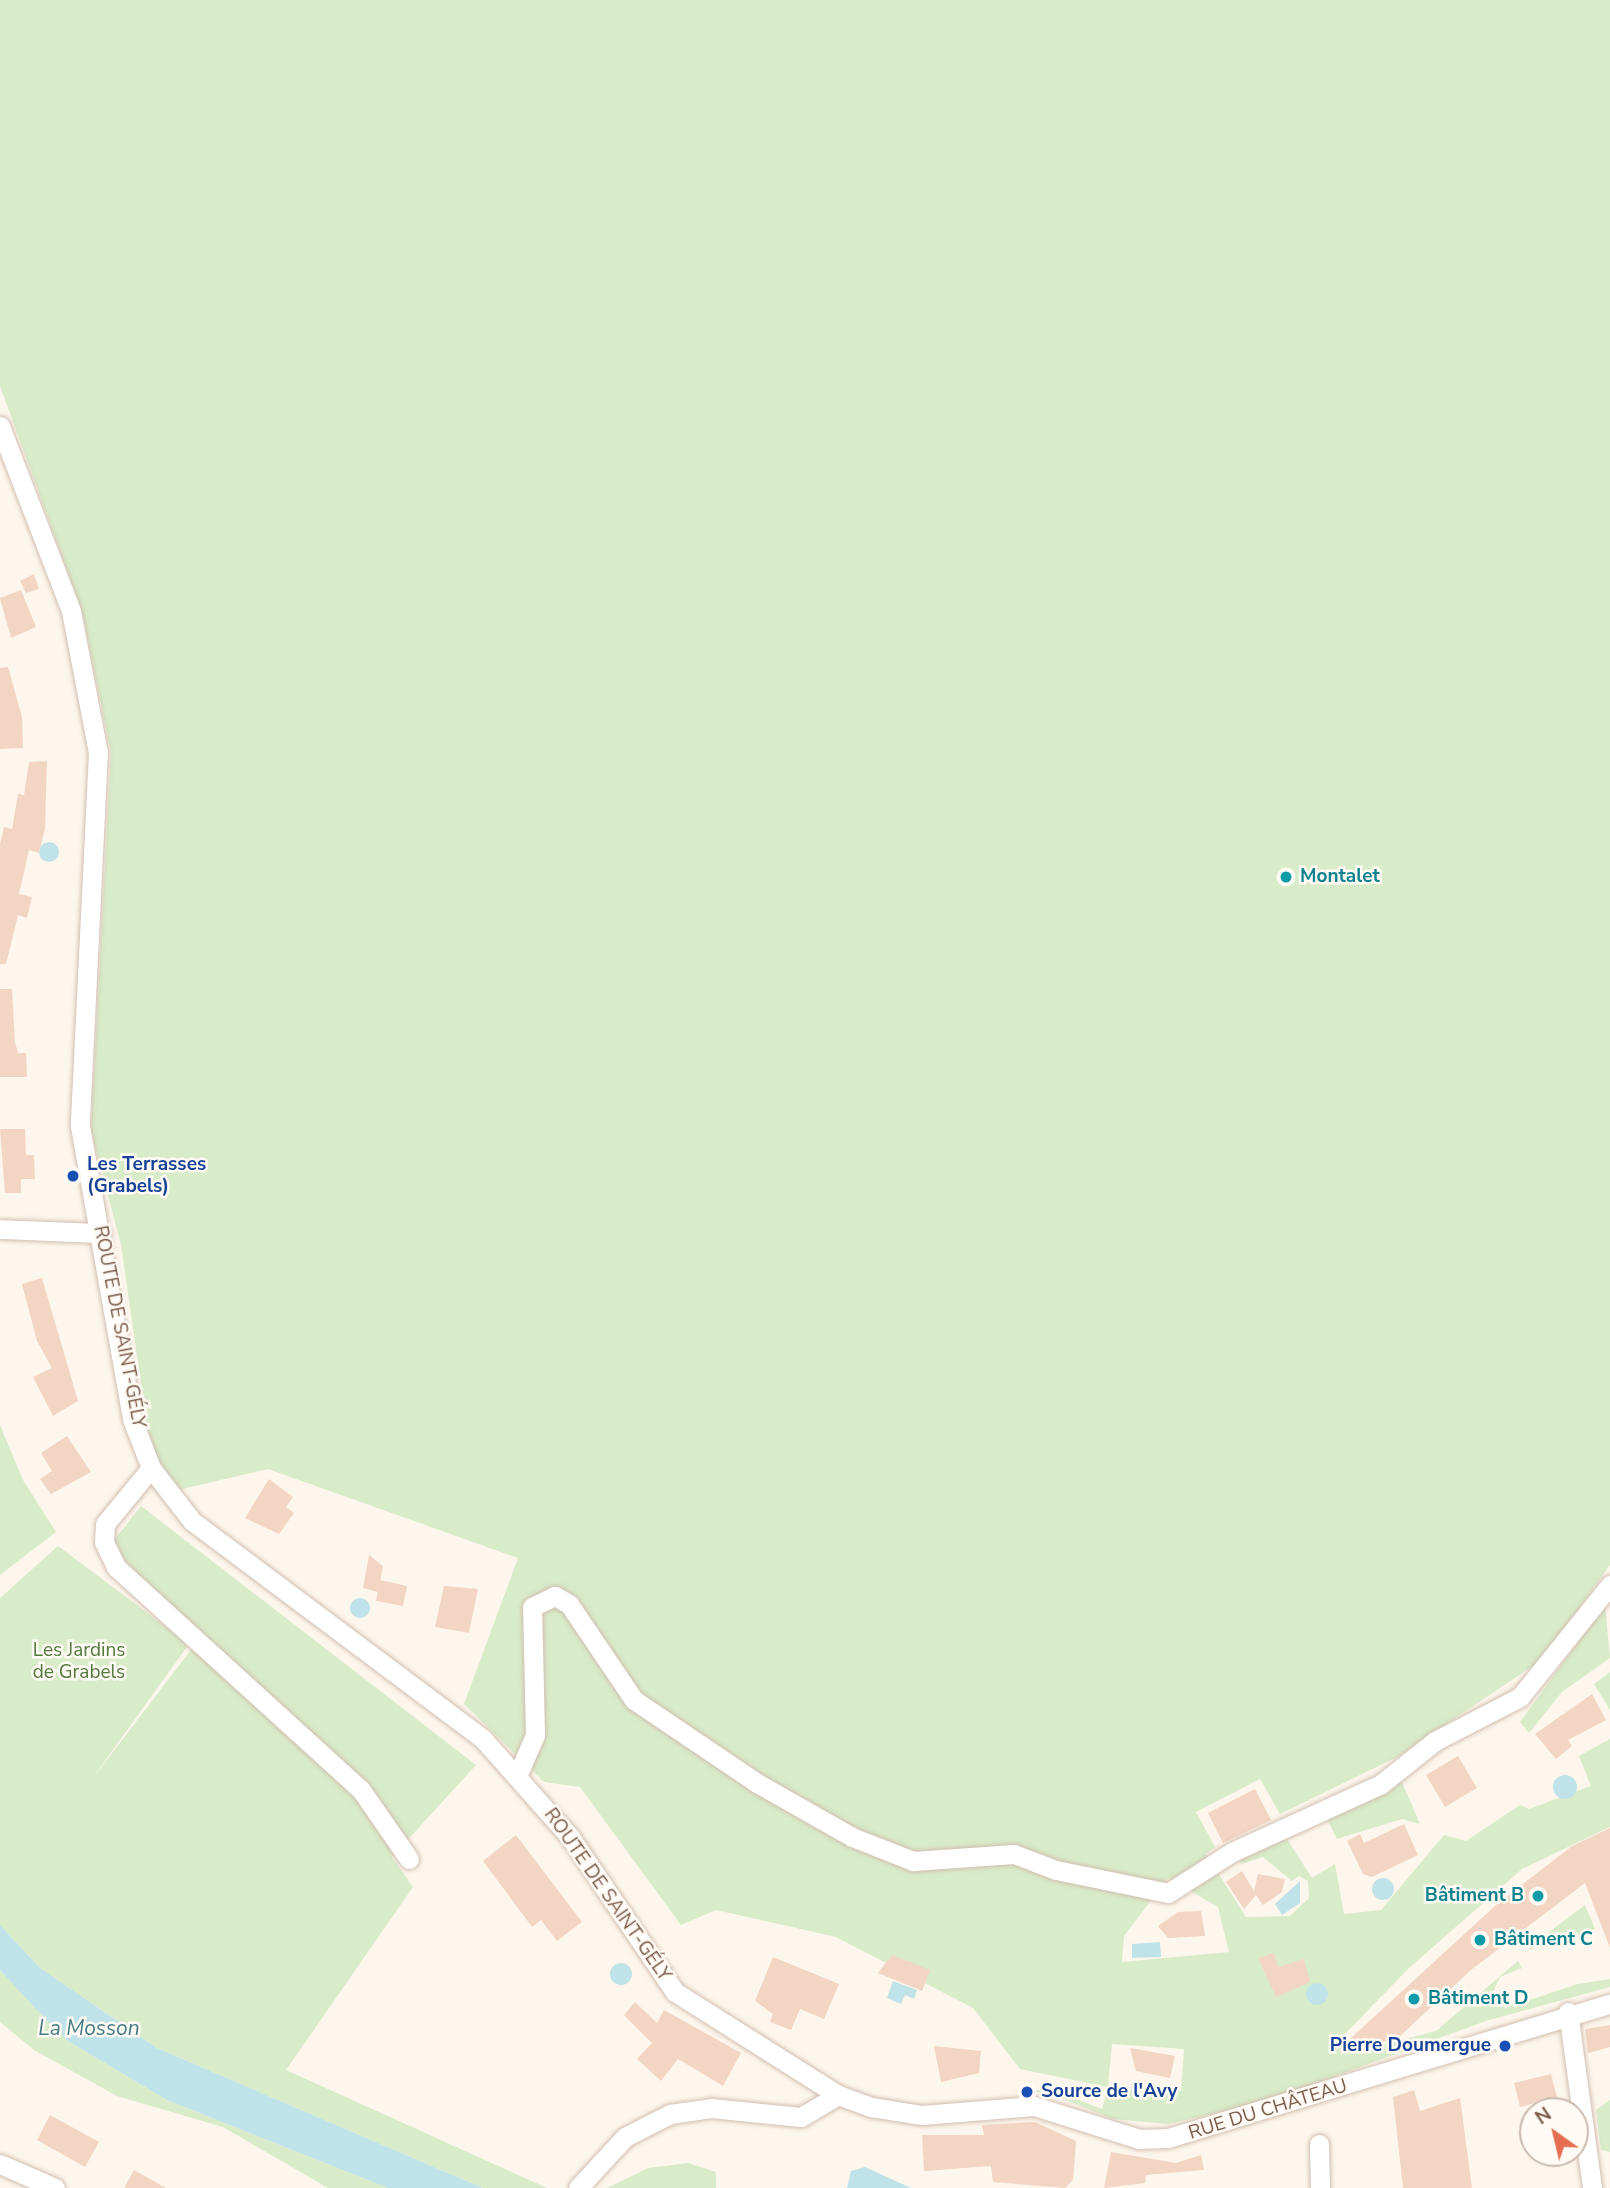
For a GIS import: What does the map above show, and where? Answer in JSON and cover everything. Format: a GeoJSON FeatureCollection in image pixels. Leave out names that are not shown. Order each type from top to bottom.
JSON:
{"type":"FeatureCollection","features":[{"type":"Feature","properties":{"kind":"street","name":"ROUTE DE SAINT-GÉLY"},"geometry":{"type":"LineString","coordinates":[[0,426],[71,611],[98,752],[79,1126],[101,1233],[132,1419],[151,1468],[192,1521],[444,1704],[519,1774],[594,1870],[675,1992],[838,2095]]}},
{"type":"Feature","properties":{"kind":"street"},"geometry":{"type":"LineString","coordinates":[[0,1229],[101,1233]]}},
{"type":"Feature","properties":{"kind":"street"},"geometry":{"type":"LineString","coordinates":[[151,1468],[105,1524],[104,1542],[116,1567],[361,1790],[409,1859]]}},
{"type":"Feature","properties":{"kind":"street"},"geometry":{"type":"LineString","coordinates":[[519,1774],[535,1735],[533,1607],[555,1596],[569,1604],[634,1700],[746,1777],[852,1837],[913,1861],[1014,1854],[1056,1870],[1168,1893],[1232,1852],[1381,1784],[1435,1741],[1520,1697],[1610,1585]]}},
{"type":"Feature","properties":{"kind":"street","name":"RUE DU CHÂTEAU"},"geometry":{"type":"LineString","coordinates":[[838,2095],[922,2115],[1034,2106],[1139,2139],[1168,2138],[1200,2133],[1568,2012],[1610,2004]]}},
{"type":"Feature","properties":{"kind":"street"},"geometry":{"type":"LineString","coordinates":[[1568,2012],[1592,2188]]}},
{"type":"Feature","properties":{"kind":"street"},"geometry":{"type":"LineString","coordinates":[[579,2185],[625,2137],[670,2114],[711,2108],[801,2117],[838,2095]]}},
{"type":"Feature","properties":{"kind":"street"},"geometry":{"type":"LineString","coordinates":[[1319,2144],[1320,2188]]}},
{"type":"Feature","properties":{"kind":"street"},"geometry":{"type":"LineString","coordinates":[[0,2164],[55,2188]]}},
{"type":"Feature","properties":{"kind":"green space"},"geometry":{"type":"Polygon","coordinates":[[[0,0],[1610,0],[1610,1565],[1543,1659],[1399,1756],[1280,1814],[1260,1779],[1196,1812],[1215,1847],[1206,1854],[1246,1917],[1290,1916],[1309,1898],[1308,1881],[1299,1876],[1292,1881],[1263,1857],[1241,1864],[1238,1856],[1285,1836],[1312,1878],[1335,1864],[1344,1914],[1381,1910],[1444,1835],[1466,1841],[1520,1805],[1529,1809],[1591,1786],[1579,1756],[1610,1739],[1610,1827],[1522,1869],[1409,1968],[1339,2040],[1354,2052],[1436,2031],[1518,1961],[1522,1968],[1500,1977],[1489,2001],[1498,1995],[1505,2008],[1578,1984],[1610,1979],[1610,1987],[1486,2021],[1267,2101],[1169,2124],[1113,2119],[1048,2093],[1013,2090],[1053,2090],[1102,2109],[1108,2087],[1020,2069],[973,2008],[836,1937],[716,1910],[681,1925],[580,1787],[544,1782],[464,1704],[518,1558],[268,1469],[178,1490],[150,1446],[121,1245],[91,1130],[111,753],[82,611],[0,386],[0,0]],[[1168,1878],[1124,1936],[1122,1962],[1229,1952],[1218,1907],[1168,1878]],[[1112,2044],[1108,2086],[1181,2091],[1184,2049],[1112,2044]]]}},
{"type":"Feature","properties":{"kind":"green space"},"geometry":{"type":"Polygon","coordinates":[[[0,1425],[23,1480],[56,1532],[0,1575],[0,1425]]]}},
{"type":"Feature","properties":{"kind":"green space","name":"Les Jardins de Grabels"},"geometry":{"type":"Polygon","coordinates":[[[141,1506],[476,1765],[392,1857],[413,1887],[286,2070],[547,2188],[483,2188],[157,2048],[40,1968],[0,1925],[0,1598],[58,1546],[189,1644],[90,1782],[203,1634],[119,1560],[114,1540],[141,1506]]]}},
{"type":"Feature","properties":{"kind":"green space"},"geometry":{"type":"Polygon","coordinates":[[[1605,1605],[1610,1658],[1562,1692],[1529,1733],[1520,1722],[1605,1605]]]}},
{"type":"Feature","properties":{"kind":"green space"},"geometry":{"type":"Polygon","coordinates":[[[1610,1672],[1610,1710],[1594,1684],[1610,1672]]]}},
{"type":"Feature","properties":{"kind":"green space"},"geometry":{"type":"Polygon","coordinates":[[[1402,1782],[1420,1824],[1402,1819],[1337,1839],[1326,1817],[1402,1782]]]}},
{"type":"Feature","properties":{"kind":"green space"},"geometry":{"type":"Polygon","coordinates":[[[1585,1905],[1595,1929],[1529,1950],[1529,1947],[1585,1905]]]}},
{"type":"Feature","properties":{"kind":"green space"},"geometry":{"type":"Polygon","coordinates":[[[0,1970],[68,2041],[167,2100],[388,2188],[328,2188],[223,2127],[117,2096],[34,2050],[0,2022],[0,1970]]]}},
{"type":"Feature","properties":{"kind":"green space"},"geometry":{"type":"Polygon","coordinates":[[[1610,2100],[1610,2152],[1601,2150],[1596,2110],[1610,2100]]]}},
{"type":"Feature","properties":{"kind":"green space"},"geometry":{"type":"Polygon","coordinates":[[[688,2163],[716,2172],[716,2188],[607,2188],[648,2168],[688,2163]]]}},
{"type":"Feature","properties":{"kind":"water"},"geometry":{"type":"Polygon","coordinates":[[[45,842],[53,842],[59,852],[53,862],[45,862],[39,856],[39,848],[45,842]]]}},
{"type":"Feature","properties":{"kind":"water"},"geometry":{"type":"Polygon","coordinates":[[[360,1598],[367,1601],[370,1608],[367,1615],[360,1618],[353,1615],[350,1608],[353,1601],[360,1598]]]}},
{"type":"Feature","properties":{"kind":"water"},"geometry":{"type":"Polygon","coordinates":[[[1565,1775],[1573,1779],[1577,1787],[1573,1795],[1565,1799],[1557,1795],[1553,1787],[1557,1779],[1565,1775]]]}},
{"type":"Feature","properties":{"kind":"water"},"geometry":{"type":"Polygon","coordinates":[[[1383,1878],[1391,1881],[1394,1889],[1391,1897],[1383,1900],[1375,1897],[1372,1889],[1375,1881],[1383,1878]]]}},
{"type":"Feature","properties":{"kind":"water"},"geometry":{"type":"Polygon","coordinates":[[[1300,1881],[1300,1903],[1282,1915],[1275,1904],[1300,1881]]]}},
{"type":"Feature","properties":{"kind":"water","name":"La Mosson"},"geometry":{"type":"Polygon","coordinates":[[[0,1925],[40,1968],[157,2048],[483,2188],[388,2188],[167,2100],[68,2041],[38,2011],[0,1970],[0,1925]]]}},
{"type":"Feature","properties":{"kind":"water"},"geometry":{"type":"Polygon","coordinates":[[[1160,1942],[1161,1957],[1132,1958],[1132,1944],[1160,1942]]]}},
{"type":"Feature","properties":{"kind":"water"},"geometry":{"type":"Polygon","coordinates":[[[621,1963],[629,1966],[632,1974],[629,1982],[621,1985],[613,1982],[610,1974],[613,1966],[621,1963]]]}},
{"type":"Feature","properties":{"kind":"water"},"geometry":{"type":"Polygon","coordinates":[[[893,1981],[917,1990],[914,1999],[905,1995],[901,2004],[887,1998],[893,1981]]]}},
{"type":"Feature","properties":{"kind":"water"},"geometry":{"type":"Polygon","coordinates":[[[1317,1983],[1327,1990],[1328,1994],[1321,2004],[1317,2005],[1307,1998],[1306,1994],[1313,1984],[1317,1983]]]}},
{"type":"Feature","properties":{"kind":"water"},"geometry":{"type":"Polygon","coordinates":[[[865,2167],[911,2188],[847,2188],[851,2171],[865,2167]]]}},
{"type":"Feature","properties":{"kind":"building"},"geometry":{"type":"Polygon","coordinates":[[[34,574],[39,589],[26,593],[20,581],[34,574]]]}},
{"type":"Feature","properties":{"kind":"building"},"geometry":{"type":"Polygon","coordinates":[[[21,590],[36,627],[11,638],[0,598],[21,590]]]}},
{"type":"Feature","properties":{"kind":"building"},"geometry":{"type":"Polygon","coordinates":[[[8,667],[22,717],[23,748],[0,749],[0,668],[8,667]]]}},
{"type":"Feature","properties":{"kind":"building"},"geometry":{"type":"Polygon","coordinates":[[[47,761],[45,829],[39,853],[29,850],[19,894],[32,897],[27,918],[18,915],[6,964],[0,964],[0,844],[4,827],[12,829],[18,794],[24,795],[29,762],[47,761]]]}},
{"type":"Feature","properties":{"kind":"building"},"geometry":{"type":"Polygon","coordinates":[[[0,989],[12,989],[15,1042],[18,1053],[26,1053],[27,1077],[0,1077],[0,989]]]}},
{"type":"Feature","properties":{"kind":"building"},"geometry":{"type":"Polygon","coordinates":[[[0,1129],[25,1129],[26,1155],[34,1155],[35,1179],[21,1179],[21,1193],[5,1193],[0,1129]]]}},
{"type":"Feature","properties":{"kind":"building"},"geometry":{"type":"Polygon","coordinates":[[[42,1278],[78,1401],[53,1416],[33,1377],[52,1368],[37,1341],[22,1284],[42,1278]]]}},
{"type":"Feature","properties":{"kind":"building"},"geometry":{"type":"Polygon","coordinates":[[[67,1436],[91,1472],[51,1494],[40,1479],[52,1471],[41,1453],[67,1436]]]}},
{"type":"Feature","properties":{"kind":"building"},"geometry":{"type":"Polygon","coordinates":[[[269,1479],[293,1497],[286,1507],[294,1513],[279,1534],[245,1518],[269,1479]]]}},
{"type":"Feature","properties":{"kind":"building"},"geometry":{"type":"Polygon","coordinates":[[[369,1555],[383,1566],[378,1592],[363,1588],[369,1555]]]}},
{"type":"Feature","properties":{"kind":"building"},"geometry":{"type":"Polygon","coordinates":[[[380,1580],[407,1586],[403,1606],[376,1601],[380,1580]]]}},
{"type":"Feature","properties":{"kind":"building"},"geometry":{"type":"Polygon","coordinates":[[[444,1586],[478,1589],[469,1633],[435,1627],[444,1586]]]}},
{"type":"Feature","properties":{"kind":"building"},"geometry":{"type":"Polygon","coordinates":[[[1592,1694],[1606,1720],[1568,1740],[1572,1746],[1556,1759],[1535,1734],[1592,1694]]]}},
{"type":"Feature","properties":{"kind":"building"},"geometry":{"type":"Polygon","coordinates":[[[1458,1756],[1477,1788],[1445,1807],[1426,1775],[1458,1756]]]}},
{"type":"Feature","properties":{"kind":"building"},"geometry":{"type":"Polygon","coordinates":[[[1255,1789],[1271,1820],[1223,1843],[1208,1813],[1255,1789]]]}},
{"type":"Feature","properties":{"kind":"building"},"geometry":{"type":"Polygon","coordinates":[[[1404,1824],[1418,1855],[1372,1877],[1363,1874],[1347,1841],[1360,1834],[1364,1843],[1404,1824]]]}},
{"type":"Feature","properties":{"kind":"building"},"geometry":{"type":"Polygon","coordinates":[[[1610,1828],[1610,1948],[1585,1883],[1471,1970],[1399,2037],[1360,2049],[1350,2039],[1496,1905],[1572,1846],[1610,1828]]]}},
{"type":"Feature","properties":{"kind":"building"},"geometry":{"type":"Polygon","coordinates":[[[516,1835],[582,1922],[557,1941],[541,1920],[532,1927],[483,1861],[516,1835]]]}},
{"type":"Feature","properties":{"kind":"building"},"geometry":{"type":"Polygon","coordinates":[[[1242,1871],[1254,1891],[1258,1874],[1285,1879],[1282,1892],[1263,1905],[1256,1895],[1244,1909],[1226,1882],[1242,1871]]]}},
{"type":"Feature","properties":{"kind":"building"},"geometry":{"type":"Polygon","coordinates":[[[1201,1911],[1205,1936],[1168,1938],[1158,1926],[1178,1912],[1201,1911]]]}},
{"type":"Feature","properties":{"kind":"building"},"geometry":{"type":"Polygon","coordinates":[[[1274,1953],[1278,1967],[1304,1959],[1310,1982],[1276,1997],[1258,1958],[1274,1953]]]}},
{"type":"Feature","properties":{"kind":"building"},"geometry":{"type":"Polygon","coordinates":[[[892,1955],[930,1970],[922,1991],[878,1973],[892,1955]]]}},
{"type":"Feature","properties":{"kind":"building"},"geometry":{"type":"Polygon","coordinates":[[[773,1957],[839,1984],[824,2019],[800,2009],[791,2030],[770,2022],[773,2014],[755,2001],[773,1957]]]}},
{"type":"Feature","properties":{"kind":"building"},"geometry":{"type":"Polygon","coordinates":[[[635,2002],[657,2023],[664,2010],[741,2053],[723,2086],[678,2059],[661,2081],[637,2059],[652,2043],[624,2015],[635,2002]]]}},
{"type":"Feature","properties":{"kind":"building"},"geometry":{"type":"Polygon","coordinates":[[[1610,2025],[1610,2047],[1588,2053],[1585,2029],[1610,2025]]]}},
{"type":"Feature","properties":{"kind":"building"},"geometry":{"type":"Polygon","coordinates":[[[934,2046],[981,2051],[979,2073],[941,2082],[934,2046]]]}},
{"type":"Feature","properties":{"kind":"building"},"geometry":{"type":"Polygon","coordinates":[[[1130,2048],[1175,2056],[1170,2078],[1136,2071],[1130,2048]]]}},
{"type":"Feature","properties":{"kind":"building"},"geometry":{"type":"Polygon","coordinates":[[[1551,2074],[1557,2097],[1519,2097],[1519,2103],[1514,2083],[1551,2074]]]}},
{"type":"Feature","properties":{"kind":"building"},"geometry":{"type":"Polygon","coordinates":[[[1414,2090],[1420,2111],[1460,2098],[1472,2188],[1403,2188],[1393,2097],[1414,2090]]]}},
{"type":"Feature","properties":{"kind":"building"},"geometry":{"type":"Polygon","coordinates":[[[50,2115],[99,2142],[85,2167],[37,2140],[50,2115]]]}},
{"type":"Feature","properties":{"kind":"building"},"geometry":{"type":"Polygon","coordinates":[[[1035,2122],[1076,2141],[1073,2180],[1065,2188],[993,2182],[991,2166],[924,2171],[922,2135],[984,2135],[982,2125],[1035,2122]]]}},
{"type":"Feature","properties":{"kind":"building"},"geometry":{"type":"Polygon","coordinates":[[[1111,2152],[1176,2163],[1201,2155],[1204,2170],[1146,2175],[1145,2183],[1104,2188],[1111,2152]]]}},
{"type":"Feature","properties":{"kind":"building"},"geometry":{"type":"Polygon","coordinates":[[[134,2170],[166,2188],[124,2188],[134,2170]]]}},
{"type":"Feature","properties":{"kind":"place","name":"Montalet"},"geometry":{"type":"Point","coordinates":[1286,877]}},
{"type":"Feature","properties":{"kind":"place","name":"Les Terrasses (Grabels)"},"geometry":{"type":"Point","coordinates":[73,1176]}},
{"type":"Feature","properties":{"kind":"place","name":"Bâtiment B"},"geometry":{"type":"Point","coordinates":[1538,1896]}},
{"type":"Feature","properties":{"kind":"place","name":"Bâtiment C"},"geometry":{"type":"Point","coordinates":[1480,1940]}},
{"type":"Feature","properties":{"kind":"place","name":"Bâtiment D"},"geometry":{"type":"Point","coordinates":[1414,1999]}},
{"type":"Feature","properties":{"kind":"place","name":"Pierre Doumergue"},"geometry":{"type":"Point","coordinates":[1505,2046]}},
{"type":"Feature","properties":{"kind":"place","name":"Source de l'Avy"},"geometry":{"type":"Point","coordinates":[1027,2092]}}]}
